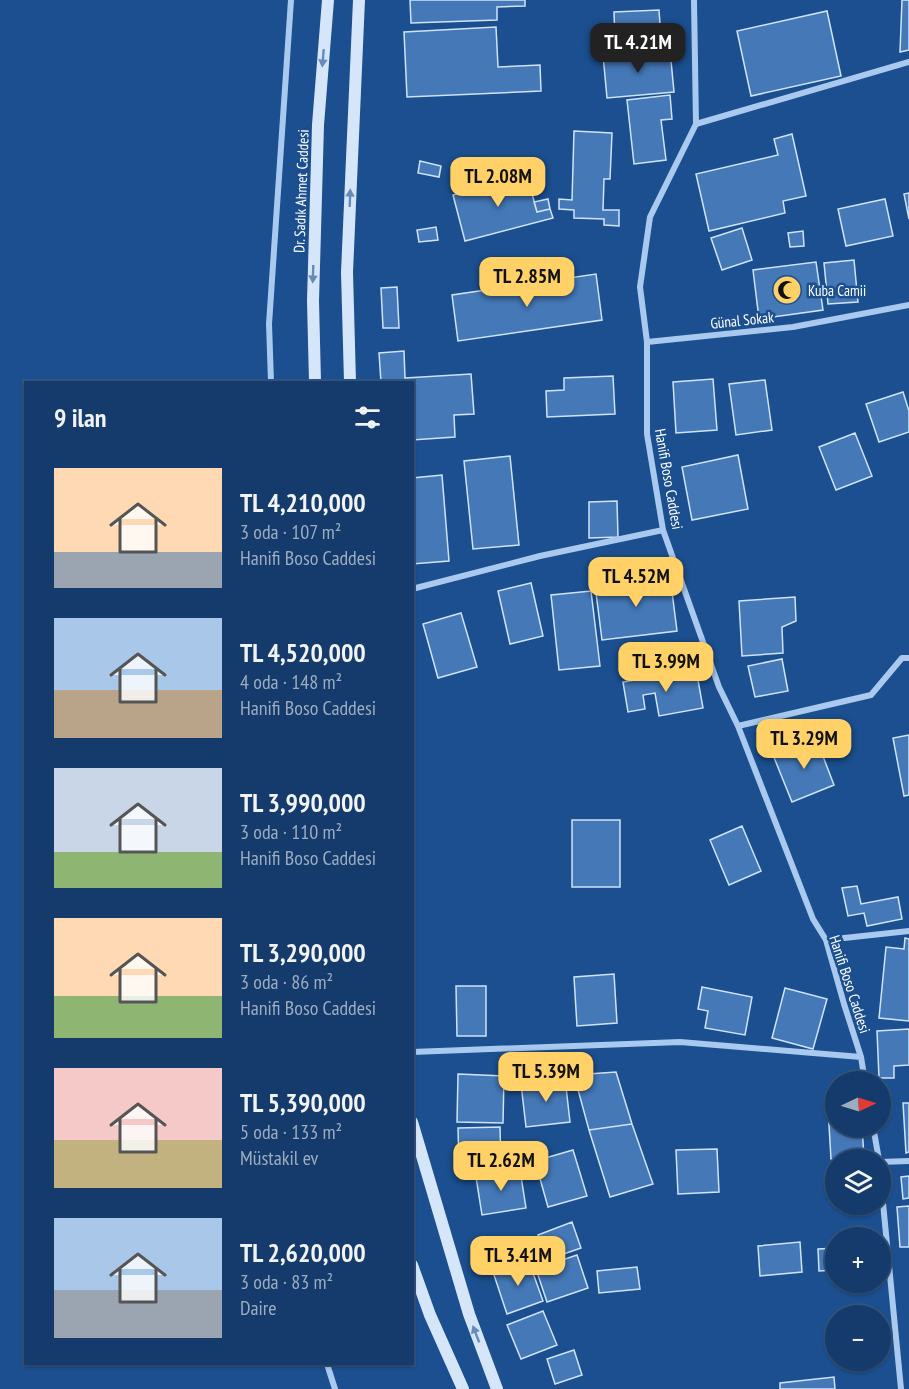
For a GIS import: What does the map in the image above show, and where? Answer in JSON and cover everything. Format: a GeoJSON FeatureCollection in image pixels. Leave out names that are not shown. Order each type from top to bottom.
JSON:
{"type":"FeatureCollection","features":[{"type":"Feature","properties":{"kind":"street"},"geometry":{"type":"LineString","coordinates":[[271,381],[269,324],[291,0]]}},
{"type":"Feature","properties":{"kind":"street","name":"Dr. Sadık Ahmet Caddesi"},"geometry":{"type":"LineString","coordinates":[[315,381],[313,301],[318,125],[328,0]]}},
{"type":"Feature","properties":{"kind":"street"},"geometry":{"type":"LineString","coordinates":[[350,381],[347,272],[359,0]]}},
{"type":"Feature","properties":{"kind":"street","name":"Hanifi Boso Caddesi"},"geometry":{"type":"LineString","coordinates":[[694,0],[696,124],[650,218],[640,287],[647,342],[647,434],[663,530],[718,687],[738,726],[813,919],[826,940],[864,1071]]}},
{"type":"Feature","properties":{"kind":"street"},"geometry":{"type":"LineString","coordinates":[[696,124],[909,62]]}},
{"type":"Feature","properties":{"kind":"street","name":"Günal Sokak"},"geometry":{"type":"LineString","coordinates":[[647,342],[793,327],[909,305]]}},
{"type":"Feature","properties":{"kind":"street"},"geometry":{"type":"LineString","coordinates":[[414,588],[540,556],[663,530]]}},
{"type":"Feature","properties":{"kind":"street"},"geometry":{"type":"LineString","coordinates":[[738,726],[871,695],[902,658],[909,658]]}},
{"type":"Feature","properties":{"kind":"street"},"geometry":{"type":"LineString","coordinates":[[826,940],[909,931]]}},
{"type":"Feature","properties":{"kind":"street"},"geometry":{"type":"LineString","coordinates":[[414,1052],[680,1042],[861,1057]]}},
{"type":"Feature","properties":{"kind":"street"},"geometry":{"type":"LineString","coordinates":[[414,1129],[469,1314],[497,1389]]}},
{"type":"Feature","properties":{"kind":"street"},"geometry":{"type":"LineString","coordinates":[[891,1161],[909,1161]]}},
{"type":"Feature","properties":{"kind":"street"},"geometry":{"type":"LineString","coordinates":[[884,1215],[901,1389]]}},
{"type":"Feature","properties":{"kind":"street"},"geometry":{"type":"LineString","coordinates":[[414,1271],[430,1315],[463,1389]]}},
{"type":"Feature","properties":{"kind":"street"},"geometry":{"type":"LineString","coordinates":[[327,1365],[335,1389]]}},
{"type":"Feature","properties":{"kind":"building"},"geometry":{"type":"Polygon","coordinates":[[[410,0],[525,0],[525,6],[497,7],[497,20],[411,23],[410,0]]]}},
{"type":"Feature","properties":{"kind":"building"},"geometry":{"type":"Polygon","coordinates":[[[902,0],[909,0],[909,50],[900,52],[902,0]]]}},
{"type":"Feature","properties":{"kind":"building"},"geometry":{"type":"Polygon","coordinates":[[[659,10],[661,39],[615,41],[614,12],[659,10]]]}},
{"type":"Feature","properties":{"kind":"building"},"geometry":{"type":"Polygon","coordinates":[[[827,11],[841,76],[751,96],[737,31],[827,11]]]}},
{"type":"Feature","properties":{"kind":"building"},"geometry":{"type":"Polygon","coordinates":[[[496,27],[498,67],[540,65],[541,91],[407,97],[404,32],[496,27]]]}},
{"type":"Feature","properties":{"kind":"building"},"geometry":{"type":"Polygon","coordinates":[[[670,50],[674,92],[607,98],[603,55],[670,50]]]}},
{"type":"Feature","properties":{"kind":"building"},"geometry":{"type":"Polygon","coordinates":[[[670,95],[672,119],[661,120],[666,160],[634,164],[627,100],[670,95]]]}},
{"type":"Feature","properties":{"kind":"building"},"geometry":{"type":"Polygon","coordinates":[[[574,131],[612,133],[610,179],[604,179],[603,210],[619,210],[619,226],[604,225],[604,219],[574,218],[574,210],[559,209],[559,199],[572,200],[574,131]]]}},
{"type":"Feature","properties":{"kind":"building"},"geometry":{"type":"Polygon","coordinates":[[[792,134],[806,196],[783,201],[785,213],[709,231],[696,174],[778,155],[774,139],[792,134]]]}},
{"type":"Feature","properties":{"kind":"building"},"geometry":{"type":"Polygon","coordinates":[[[420,161],[441,166],[439,177],[418,173],[420,161]]]}},
{"type":"Feature","properties":{"kind":"building"},"geometry":{"type":"Polygon","coordinates":[[[527,175],[537,212],[550,209],[553,218],[465,241],[453,195],[527,175]]]}},
{"type":"Feature","properties":{"kind":"building"},"geometry":{"type":"Polygon","coordinates":[[[909,193],[909,219],[904,194],[909,193]]]}},
{"type":"Feature","properties":{"kind":"building"},"geometry":{"type":"Polygon","coordinates":[[[548,199],[550,209],[537,212],[534,202],[548,199]]]}},
{"type":"Feature","properties":{"kind":"building"},"geometry":{"type":"Polygon","coordinates":[[[885,199],[893,236],[846,246],[838,209],[885,199]]]}},
{"type":"Feature","properties":{"kind":"building"},"geometry":{"type":"Polygon","coordinates":[[[436,227],[438,240],[419,242],[417,230],[436,227]]]}},
{"type":"Feature","properties":{"kind":"building"},"geometry":{"type":"Polygon","coordinates":[[[742,228],[752,260],[722,270],[711,238],[742,228]]]}},
{"type":"Feature","properties":{"kind":"building"},"geometry":{"type":"Polygon","coordinates":[[[803,231],[804,246],[790,247],[788,233],[803,231]]]}},
{"type":"Feature","properties":{"kind":"building"},"geometry":{"type":"Polygon","coordinates":[[[854,260],[858,302],[828,304],[824,263],[854,260]]]}},
{"type":"Feature","properties":{"kind":"building","name":"Kuba Camii"},"geometry":{"type":"Polygon","coordinates":[[[816,262],[823,310],[759,319],[753,270],[816,262]]]}},
{"type":"Feature","properties":{"kind":"building"},"geometry":{"type":"Polygon","coordinates":[[[596,274],[602,320],[458,341],[452,295],[596,274]]]}},
{"type":"Feature","properties":{"kind":"building"},"geometry":{"type":"Polygon","coordinates":[[[397,287],[399,328],[383,328],[381,288],[397,287]]]}},
{"type":"Feature","properties":{"kind":"building"},"geometry":{"type":"Polygon","coordinates":[[[404,351],[405,378],[471,374],[474,414],[454,415],[455,437],[414,440],[414,381],[381,381],[379,353],[404,351]]]}},
{"type":"Feature","properties":{"kind":"building"},"geometry":{"type":"Polygon","coordinates":[[[613,376],[615,414],[547,417],[546,391],[564,390],[564,378],[613,376]]]}},
{"type":"Feature","properties":{"kind":"building"},"geometry":{"type":"Polygon","coordinates":[[[713,379],[717,430],[676,433],[673,382],[713,379]]]}},
{"type":"Feature","properties":{"kind":"building"},"geometry":{"type":"Polygon","coordinates":[[[765,380],[772,430],[736,435],[729,384],[765,380]]]}},
{"type":"Feature","properties":{"kind":"building"},"geometry":{"type":"Polygon","coordinates":[[[903,392],[909,411],[909,432],[879,442],[866,404],[903,392]]]}},
{"type":"Feature","properties":{"kind":"building"},"geometry":{"type":"Polygon","coordinates":[[[855,433],[872,476],[836,490],[819,447],[855,433]]]}},
{"type":"Feature","properties":{"kind":"building"},"geometry":{"type":"Polygon","coordinates":[[[738,455],[748,509],[692,520],[682,467],[738,455]]]}},
{"type":"Feature","properties":{"kind":"building"},"geometry":{"type":"Polygon","coordinates":[[[510,456],[519,545],[473,549],[464,461],[510,456]]]}},
{"type":"Feature","properties":{"kind":"building"},"geometry":{"type":"Polygon","coordinates":[[[442,475],[449,561],[414,564],[414,478],[442,475]]]}},
{"type":"Feature","properties":{"kind":"building"},"geometry":{"type":"Polygon","coordinates":[[[617,501],[618,537],[589,538],[589,502],[617,501]]]}},
{"type":"Feature","properties":{"kind":"building"},"geometry":{"type":"Polygon","coordinates":[[[670,576],[677,631],[602,640],[595,585],[670,576]]]}},
{"type":"Feature","properties":{"kind":"building"},"geometry":{"type":"Polygon","coordinates":[[[531,583],[543,636],[510,644],[498,591],[531,583]]]}},
{"type":"Feature","properties":{"kind":"building"},"geometry":{"type":"Polygon","coordinates":[[[591,591],[600,666],[559,670],[551,595],[591,591]]]}},
{"type":"Feature","properties":{"kind":"building"},"geometry":{"type":"Polygon","coordinates":[[[795,597],[796,621],[782,627],[783,653],[742,656],[739,601],[795,597]]]}},
{"type":"Feature","properties":{"kind":"building"},"geometry":{"type":"Polygon","coordinates":[[[461,613],[477,667],[438,678],[423,624],[461,613]]]}},
{"type":"Feature","properties":{"kind":"building"},"geometry":{"type":"Polygon","coordinates":[[[782,659],[788,691],[755,697],[748,666],[782,659]]]}},
{"type":"Feature","properties":{"kind":"building"},"geometry":{"type":"Polygon","coordinates":[[[696,669],[703,708],[659,716],[655,693],[643,695],[645,709],[628,712],[623,682],[696,669]]]}},
{"type":"Feature","properties":{"kind":"building"},"geometry":{"type":"Polygon","coordinates":[[[909,735],[909,795],[904,796],[893,738],[909,735]]]}},
{"type":"Feature","properties":{"kind":"building"},"geometry":{"type":"Polygon","coordinates":[[[816,738],[834,785],[792,802],[773,755],[816,738]]]}},
{"type":"Feature","properties":{"kind":"building"},"geometry":{"type":"Polygon","coordinates":[[[572,820],[620,820],[620,887],[572,887],[572,820]]]}},
{"type":"Feature","properties":{"kind":"building"},"geometry":{"type":"Polygon","coordinates":[[[742,826],[761,871],[729,885],[710,840],[742,826]]]}},
{"type":"Feature","properties":{"kind":"building"},"geometry":{"type":"Polygon","coordinates":[[[857,886],[861,904],[898,897],[902,919],[867,926],[864,913],[848,916],[842,888],[857,886]]]}},
{"type":"Feature","properties":{"kind":"building"},"geometry":{"type":"Polygon","coordinates":[[[905,938],[909,939],[909,1021],[879,1018],[886,947],[904,949],[905,938]]]}},
{"type":"Feature","properties":{"kind":"building"},"geometry":{"type":"Polygon","coordinates":[[[614,974],[617,1023],[577,1026],[574,977],[614,974]]]}},
{"type":"Feature","properties":{"kind":"building"},"geometry":{"type":"Polygon","coordinates":[[[456,986],[486,986],[486,1036],[457,1036],[456,986]]]}},
{"type":"Feature","properties":{"kind":"building"},"geometry":{"type":"Polygon","coordinates":[[[702,987],[752,997],[745,1035],[705,1028],[708,1011],[698,1009],[702,987]]]}},
{"type":"Feature","properties":{"kind":"building"},"geometry":{"type":"Polygon","coordinates":[[[785,988],[827,999],[813,1049],[772,1038],[785,988]]]}},
{"type":"Feature","properties":{"kind":"building"},"geometry":{"type":"Polygon","coordinates":[[[909,1029],[909,1065],[894,1066],[894,1078],[891,1078],[891,1071],[879,1071],[877,1031],[909,1029]]]}},
{"type":"Feature","properties":{"kind":"building"},"geometry":{"type":"Polygon","coordinates":[[[616,1072],[632,1124],[589,1130],[574,1075],[616,1072]]]}},
{"type":"Feature","properties":{"kind":"building"},"geometry":{"type":"Polygon","coordinates":[[[458,1074],[504,1076],[503,1123],[457,1122],[458,1074]]]}},
{"type":"Feature","properties":{"kind":"building"},"geometry":{"type":"Polygon","coordinates":[[[565,1078],[570,1122],[526,1127],[521,1084],[565,1078]]]}},
{"type":"Feature","properties":{"kind":"building"},"geometry":{"type":"Polygon","coordinates":[[[903,1103],[909,1103],[909,1152],[906,1153],[903,1103]]]}},
{"type":"Feature","properties":{"kind":"building"},"geometry":{"type":"Polygon","coordinates":[[[632,1124],[653,1184],[610,1197],[589,1130],[632,1124]]]}},
{"type":"Feature","properties":{"kind":"building"},"geometry":{"type":"Polygon","coordinates":[[[500,1127],[501,1165],[459,1167],[458,1128],[500,1127]]]}},
{"type":"Feature","properties":{"kind":"building"},"geometry":{"type":"Polygon","coordinates":[[[830,1137],[863,1137],[863,1149],[830,1149],[830,1137]]]}},
{"type":"Feature","properties":{"kind":"building"},"geometry":{"type":"Polygon","coordinates":[[[717,1149],[719,1192],[678,1194],[676,1150],[717,1149]]]}},
{"type":"Feature","properties":{"kind":"building"},"geometry":{"type":"Polygon","coordinates":[[[573,1150],[587,1196],[548,1207],[535,1161],[573,1150]]]}},
{"type":"Feature","properties":{"kind":"building"},"geometry":{"type":"Polygon","coordinates":[[[520,1170],[526,1208],[482,1215],[476,1177],[520,1170]]]}},
{"type":"Feature","properties":{"kind":"building"},"geometry":{"type":"Polygon","coordinates":[[[909,1176],[909,1198],[903,1199],[901,1177],[909,1176]]]}},
{"type":"Feature","properties":{"kind":"building"},"geometry":{"type":"Polygon","coordinates":[[[909,1206],[909,1247],[900,1247],[897,1207],[909,1206]]]}},
{"type":"Feature","properties":{"kind":"building"},"geometry":{"type":"Polygon","coordinates":[[[572,1222],[581,1248],[546,1260],[538,1235],[572,1222]]]}},
{"type":"Feature","properties":{"kind":"building"},"geometry":{"type":"Polygon","coordinates":[[[800,1242],[802,1272],[760,1276],[758,1246],[800,1242]]]}},
{"type":"Feature","properties":{"kind":"building"},"geometry":{"type":"Polygon","coordinates":[[[818,1249],[825,1249],[825,1271],[819,1271],[818,1249]]]}},
{"type":"Feature","properties":{"kind":"building"},"geometry":{"type":"Polygon","coordinates":[[[577,1255],[588,1288],[547,1302],[536,1269],[577,1255]]]}},
{"type":"Feature","properties":{"kind":"building"},"geometry":{"type":"Polygon","coordinates":[[[528,1259],[543,1301],[507,1314],[493,1272],[528,1259]]]}},
{"type":"Feature","properties":{"kind":"building"},"geometry":{"type":"Polygon","coordinates":[[[637,1267],[640,1289],[599,1293],[597,1271],[637,1267]]]}},
{"type":"Feature","properties":{"kind":"building"},"geometry":{"type":"Polygon","coordinates":[[[543,1311],[557,1345],[521,1359],[507,1325],[543,1311]]]}},
{"type":"Feature","properties":{"kind":"building"},"geometry":{"type":"Polygon","coordinates":[[[574,1350],[582,1375],[555,1384],[547,1359],[574,1350]]]}},
{"type":"Feature","properties":{"kind":"building"},"geometry":{"type":"Polygon","coordinates":[[[834,1377],[835,1389],[780,1389],[780,1383],[834,1377]]]}},
{"type":"Feature","properties":{"kind":"place","name":"Kuba Camii"},"geometry":{"type":"Point","coordinates":[787,290]}}]}
